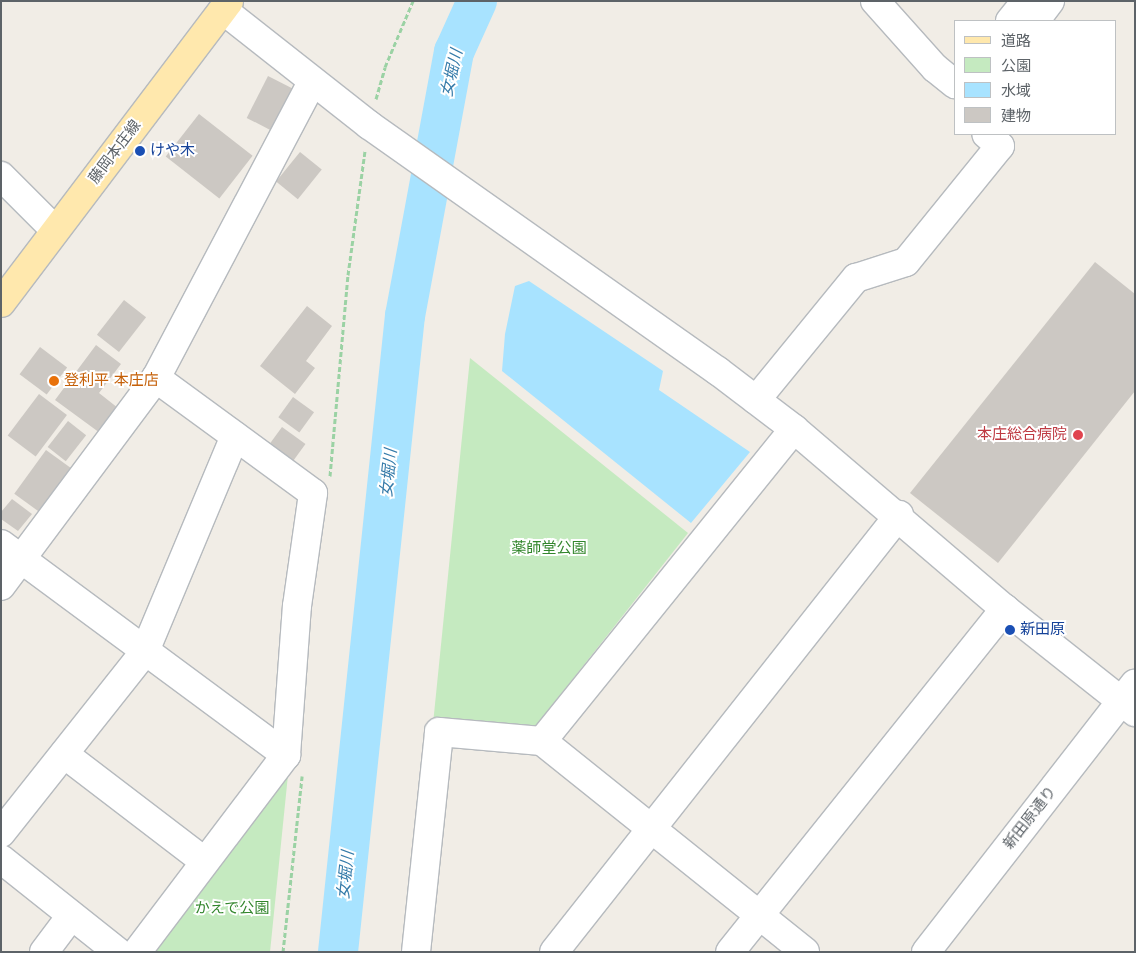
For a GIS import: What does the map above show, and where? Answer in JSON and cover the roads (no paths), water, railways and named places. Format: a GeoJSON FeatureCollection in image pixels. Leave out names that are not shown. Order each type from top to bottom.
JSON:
{"type":"FeatureCollection","features":[{"type":"Feature","properties":{"kind":"main road","name":"藤岡本庄線"},"geometry":{"type":"LineString","coordinates":[[1,303],[226,6]]}},
{"type":"Feature","properties":{"kind":"street"},"geometry":{"type":"LineString","coordinates":[[875,1],[934,68],[954,83]]}},
{"type":"Feature","properties":{"kind":"street"},"geometry":{"type":"LineString","coordinates":[[1011,20],[1026,1]]}},
{"type":"Feature","properties":{"kind":"street"},"geometry":{"type":"LineString","coordinates":[[1035,20],[1050,1]]}},
{"type":"Feature","properties":{"kind":"street"},"geometry":{"type":"LineString","coordinates":[[226,6],[312,82],[476,203],[756,400],[794,429],[899,516],[1005,609],[1130,699]]}},
{"type":"Feature","properties":{"kind":"street"},"geometry":{"type":"LineString","coordinates":[[1,586],[11,552],[156,378],[312,82]]}},
{"type":"Feature","properties":{"kind":"street"},"geometry":{"type":"LineString","coordinates":[[756,400],[856,278],[906,262],[1000,146],[987,135]]}},
{"type":"Feature","properties":{"kind":"street"},"geometry":{"type":"LineString","coordinates":[[1,176],[55,230]]}},
{"type":"Feature","properties":{"kind":"street"},"geometry":{"type":"LineString","coordinates":[[137,952],[204,861],[294,762],[297,606],[313,493],[156,378]]}},
{"type":"Feature","properties":{"kind":"street"},"geometry":{"type":"LineString","coordinates":[[542,740],[794,429]]}},
{"type":"Feature","properties":{"kind":"street"},"geometry":{"type":"LineString","coordinates":[[1,833],[145,651],[235,436]]}},
{"type":"Feature","properties":{"kind":"street"},"geometry":{"type":"LineString","coordinates":[[554,952],[899,516]]}},
{"type":"Feature","properties":{"kind":"street"},"geometry":{"type":"LineString","coordinates":[[11,552],[294,762]]}},
{"type":"Feature","properties":{"kind":"street"},"geometry":{"type":"LineString","coordinates":[[730,952],[1005,609]]}},
{"type":"Feature","properties":{"kind":"street","name":"新田原通り"},"geometry":{"type":"LineString","coordinates":[[926,952],[1130,699]]}},
{"type":"Feature","properties":{"kind":"street"},"geometry":{"type":"LineString","coordinates":[[416,952],[439,732],[542,740],[650,830],[805,952]]}},
{"type":"Feature","properties":{"kind":"street"},"geometry":{"type":"LineString","coordinates":[[64,754],[204,861]]}},
{"type":"Feature","properties":{"kind":"street"},"geometry":{"type":"LineString","coordinates":[[1,859],[118,952]]}},
{"type":"Feature","properties":{"kind":"street"},"geometry":{"type":"LineString","coordinates":[[44,952],[71,916]]}},
{"type":"Feature","properties":{"kind":"water"},"geometry":{"type":"Polygon","coordinates":[[[529,281],[663,371],[659,390],[750,452],[691,523],[502,371],[505,334],[515,286],[529,281]]]}},
{"type":"Feature","properties":{"kind":"waterway","name":"女堀川"},"geometry":{"type":"LineString","coordinates":[[338,952],[405,316],[454,52],[477,1]]}},
{"type":"Feature","properties":{"kind":"place","name":"けや木"},"geometry":{"type":"Point","coordinates":[140,151]}},
{"type":"Feature","properties":{"kind":"place","name":"登利平 本庄店"},"geometry":{"type":"Point","coordinates":[54,381]}},
{"type":"Feature","properties":{"kind":"place","name":"本庄総合病院"},"geometry":{"type":"Point","coordinates":[1078,435]}},
{"type":"Feature","properties":{"kind":"place","name":"新田原"},"geometry":{"type":"Point","coordinates":[1010,630]}},
{"type":"Feature","properties":{"kind":"park label","name":"薬師堂公園"},"geometry":{"type":"Point","coordinates":[549,549]}},
{"type":"Feature","properties":{"kind":"park label","name":"かえで公園"},"geometry":{"type":"Point","coordinates":[232,909]}}]}
